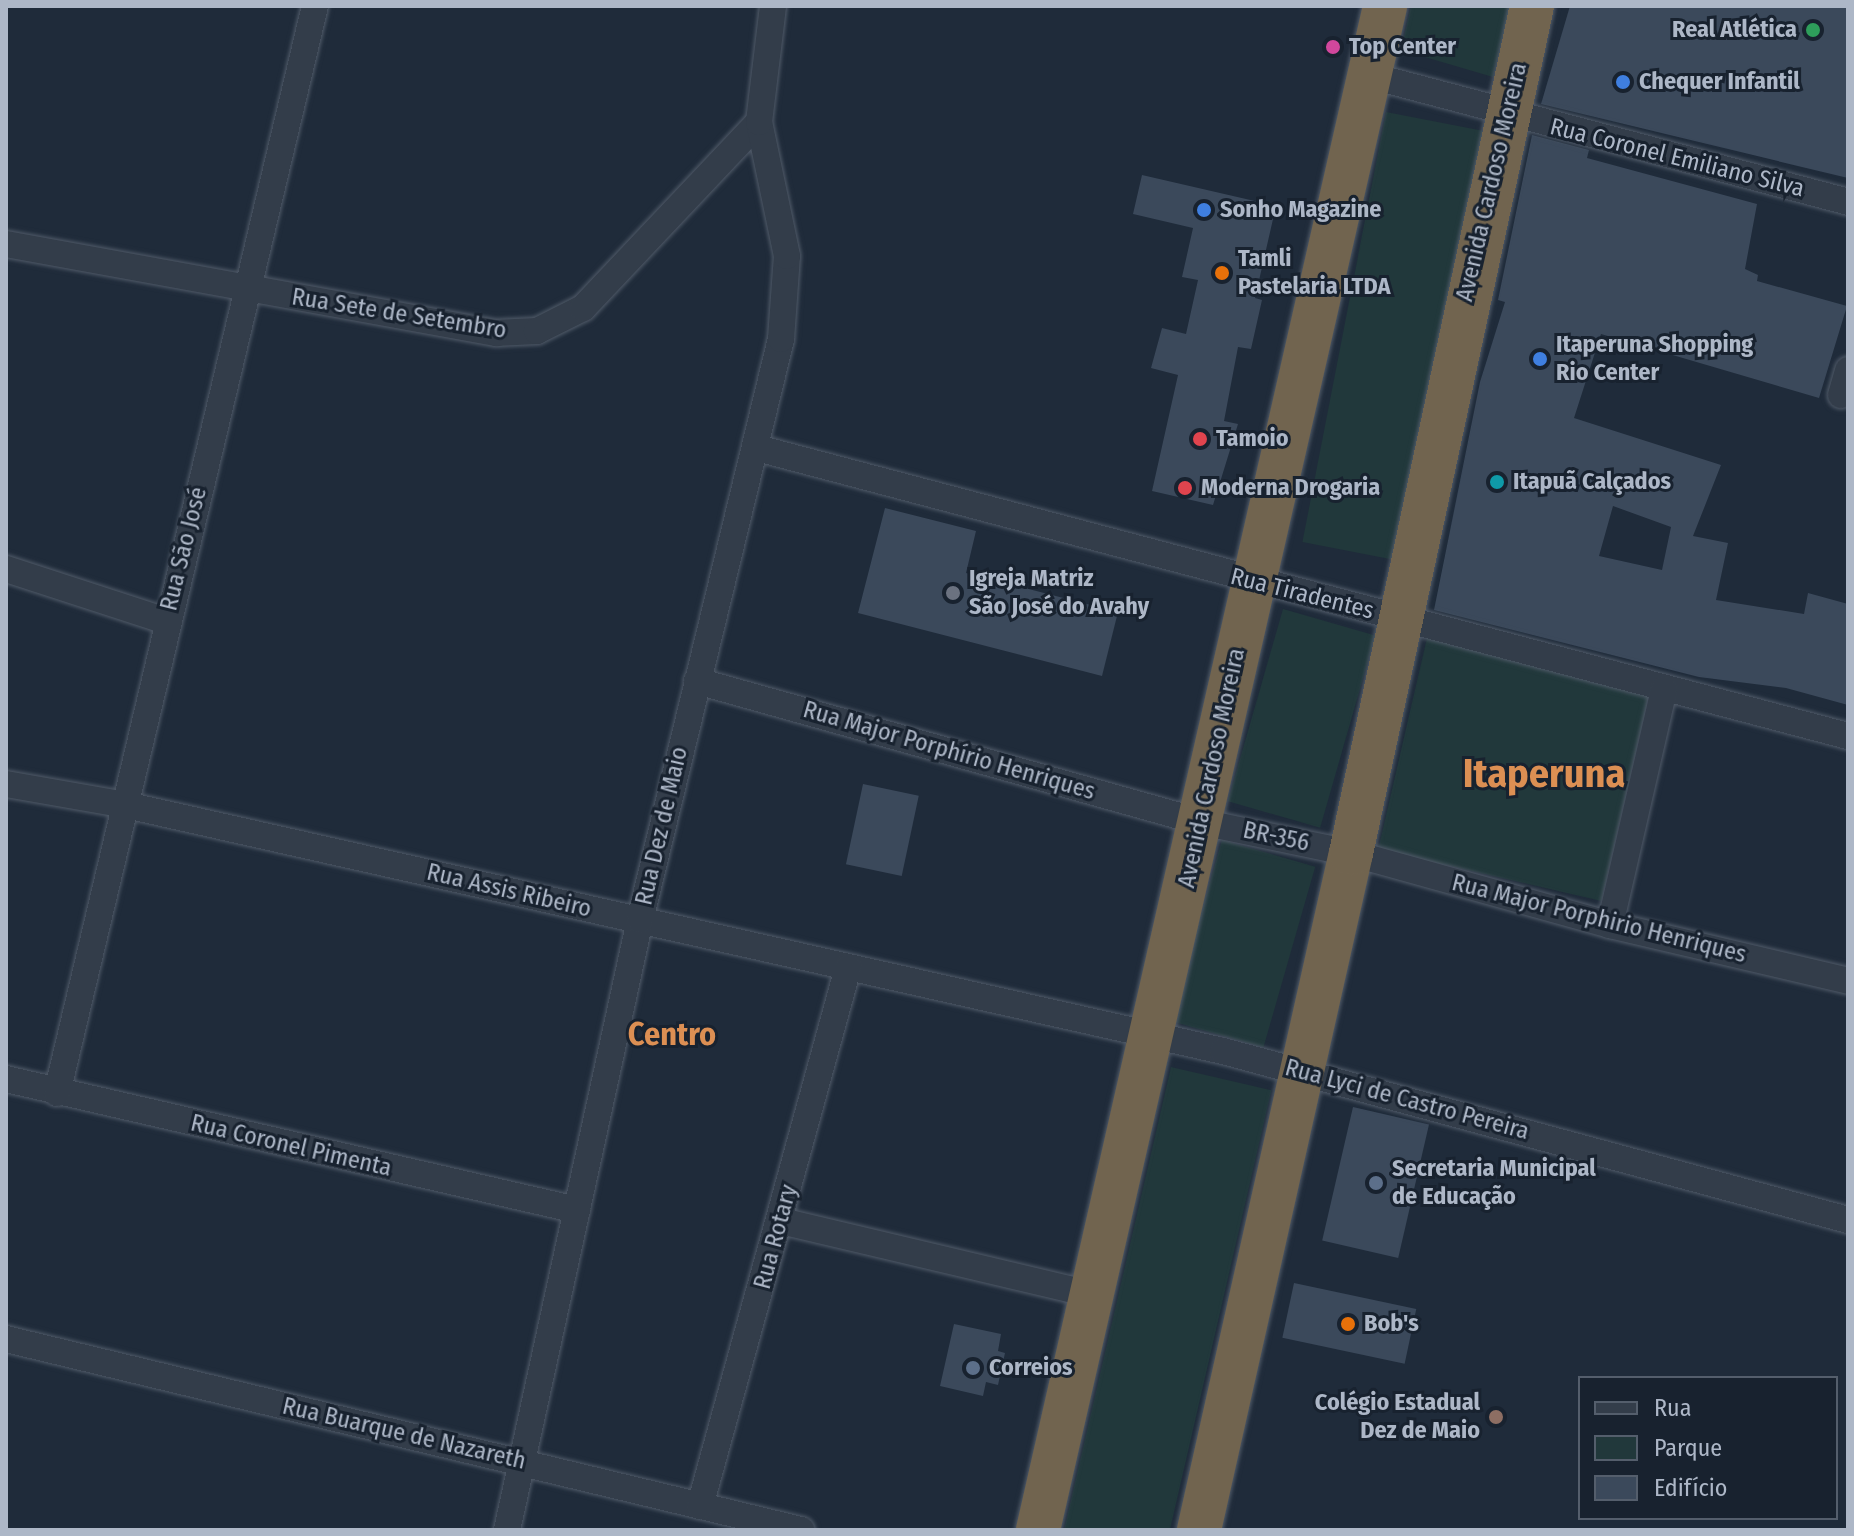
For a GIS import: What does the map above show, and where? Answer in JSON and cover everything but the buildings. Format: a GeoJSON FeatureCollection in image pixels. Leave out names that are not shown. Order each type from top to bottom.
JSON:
{"type":"FeatureCollection","features":[{"type":"Feature","properties":{"kind":"highway","name":"Avenida Cardoso Moreira"},"geometry":{"type":"LineString","coordinates":[[1038,1530],[1089,1294],[1201,822],[1252,582],[1385,6]]}},
{"type":"Feature","properties":{"kind":"highway","name":"Avenida Cardoso Moreira"},"geometry":{"type":"LineString","coordinates":[[1199,1530],[1351,853],[1397,619],[1532,6]]}},
{"type":"Feature","properties":{"kind":"street","name":"Rua São José"},"geometry":{"type":"LineString","coordinates":[[57,1093],[126,805],[166,621],[315,6]]}},
{"type":"Feature","properties":{"kind":"street","name":"Rua Dez de Maio"},"geometry":{"type":"LineString","coordinates":[[507,1530],[640,920],[781,339],[787,256],[759,122],[773,6]]}},
{"type":"Feature","properties":{"kind":"street","name":"Rua Coronel Emiliano Silva"},"geometry":{"type":"LineString","coordinates":[[1368,75],[1506,114],[1848,202]]}},
{"type":"Feature","properties":{"kind":"street","name":"Rua Sete de Setembro"},"geometry":{"type":"LineString","coordinates":[[6,244],[497,333],[537,331],[583,308],[759,122]]}},
{"type":"Feature","properties":{"kind":"street","name":"Rua Tiradentes"},"geometry":{"type":"LineString","coordinates":[[757,448],[1252,582],[1848,736]]}},
{"type":"Feature","properties":{"kind":"street"},"geometry":{"type":"LineString","coordinates":[[6,569],[166,621]]}},
{"type":"Feature","properties":{"kind":"street","name":"Rua Major Porphírio Henriques"},"geometry":{"type":"LineString","coordinates":[[697,681],[1201,822]]}},
{"type":"Feature","properties":{"kind":"street"},"geometry":{"type":"LineString","coordinates":[[1610,925],[1664,689]]}},
{"type":"Feature","properties":{"kind":"street","name":"Rua Assis Ribeiro"},"geometry":{"type":"LineString","coordinates":[[6,784],[126,805],[1151,1035]]}},
{"type":"Feature","properties":{"kind":"street","name":"BR-356"},"geometry":{"type":"LineString","coordinates":[[1201,822],[1351,853]]}},
{"type":"Feature","properties":{"kind":"street","name":"Rua Major Porphirio Henriques"},"geometry":{"type":"LineString","coordinates":[[1351,853],[1610,925],[1848,981]]}},
{"type":"Feature","properties":{"kind":"street","name":"Rua Rotary"},"geometry":{"type":"LineString","coordinates":[[700,1506],[781,1221],[848,968]]}},
{"type":"Feature","properties":{"kind":"street","name":"Rua Lyci de Castro Pereira"},"geometry":{"type":"LineString","coordinates":[[1151,1035],[1303,1071],[1848,1220]]}},
{"type":"Feature","properties":{"kind":"street","name":"Rua Coronel Pimenta"},"geometry":{"type":"LineString","coordinates":[[6,1079],[577,1210]]}},
{"type":"Feature","properties":{"kind":"street"},"geometry":{"type":"LineString","coordinates":[[781,1221],[1089,1294]]}},
{"type":"Feature","properties":{"kind":"street","name":"Rua Buarque de Nazareth"},"geometry":{"type":"LineString","coordinates":[[6,1339],[801,1530]]}},
{"type":"Feature","properties":{"kind":"green space"},"geometry":{"type":"Polygon","coordinates":[[[1411,6],[1511,6],[1493,77],[1401,50],[1411,6]]]}},
{"type":"Feature","properties":{"kind":"green space"},"geometry":{"type":"Polygon","coordinates":[[[1386,112],[1485,131],[1402,561],[1302,542],[1386,112]]]}},
{"type":"Feature","properties":{"kind":"green space"},"geometry":{"type":"Polygon","coordinates":[[[1283,609],[1375,635],[1320,828],[1228,801],[1283,609]]]}},
{"type":"Feature","properties":{"kind":"green space"},"geometry":{"type":"Polygon","coordinates":[[[1427,638],[1650,690],[1601,901],[1378,849],[1427,638]]]}},
{"type":"Feature","properties":{"kind":"green space"},"geometry":{"type":"Polygon","coordinates":[[[1222,840],[1315,867],[1263,1047],[1170,1021],[1222,840]]]}},
{"type":"Feature","properties":{"kind":"green space"},"geometry":{"type":"Polygon","coordinates":[[[1171,1067],[1271,1090],[1170,1530],[1064,1530],[1171,1067]]]}},
{"type":"Feature","properties":{"kind":"place","name":"Real Atlética"},"geometry":{"type":"Point","coordinates":[1813,30]}},
{"type":"Feature","properties":{"kind":"place","name":"Top Center"},"geometry":{"type":"Point","coordinates":[1333,47]}},
{"type":"Feature","properties":{"kind":"place","name":"Chequer Infantil"},"geometry":{"type":"Point","coordinates":[1623,82]}},
{"type":"Feature","properties":{"kind":"place","name":"Sonho Magazine"},"geometry":{"type":"Point","coordinates":[1204,210]}},
{"type":"Feature","properties":{"kind":"place","name":"Tamli Pastelaria LTDA"},"geometry":{"type":"Point","coordinates":[1222,273]}},
{"type":"Feature","properties":{"kind":"place","name":"Itaperuna Shopping Rio Center"},"geometry":{"type":"Point","coordinates":[1540,359]}},
{"type":"Feature","properties":{"kind":"place","name":"Tamoio"},"geometry":{"type":"Point","coordinates":[1200,439]}},
{"type":"Feature","properties":{"kind":"place","name":"Itapuã Calçados"},"geometry":{"type":"Point","coordinates":[1497,482]}},
{"type":"Feature","properties":{"kind":"place","name":"Moderna Drogaria"},"geometry":{"type":"Point","coordinates":[1185,488]}},
{"type":"Feature","properties":{"kind":"place","name":"Igreja Matriz São José do Avahy"},"geometry":{"type":"Point","coordinates":[953,593]}},
{"type":"Feature","properties":{"kind":"place","name":"Secretaria Municipal de Educação"},"geometry":{"type":"Point","coordinates":[1376,1183]}},
{"type":"Feature","properties":{"kind":"place","name":"Bob's"},"geometry":{"type":"Point","coordinates":[1348,1324]}},
{"type":"Feature","properties":{"kind":"place","name":"Correios"},"geometry":{"type":"Point","coordinates":[973,1368]}},
{"type":"Feature","properties":{"kind":"place","name":"Colégio Estadual Dez de Maio"},"geometry":{"type":"Point","coordinates":[1496,1417]}},
{"type":"Feature","properties":{"kind":"district","name":"Itaperuna"},"geometry":{"type":"Point","coordinates":[1544,774]}},
{"type":"Feature","properties":{"kind":"district","name":"Centro"},"geometry":{"type":"Point","coordinates":[672,1034]}}]}
